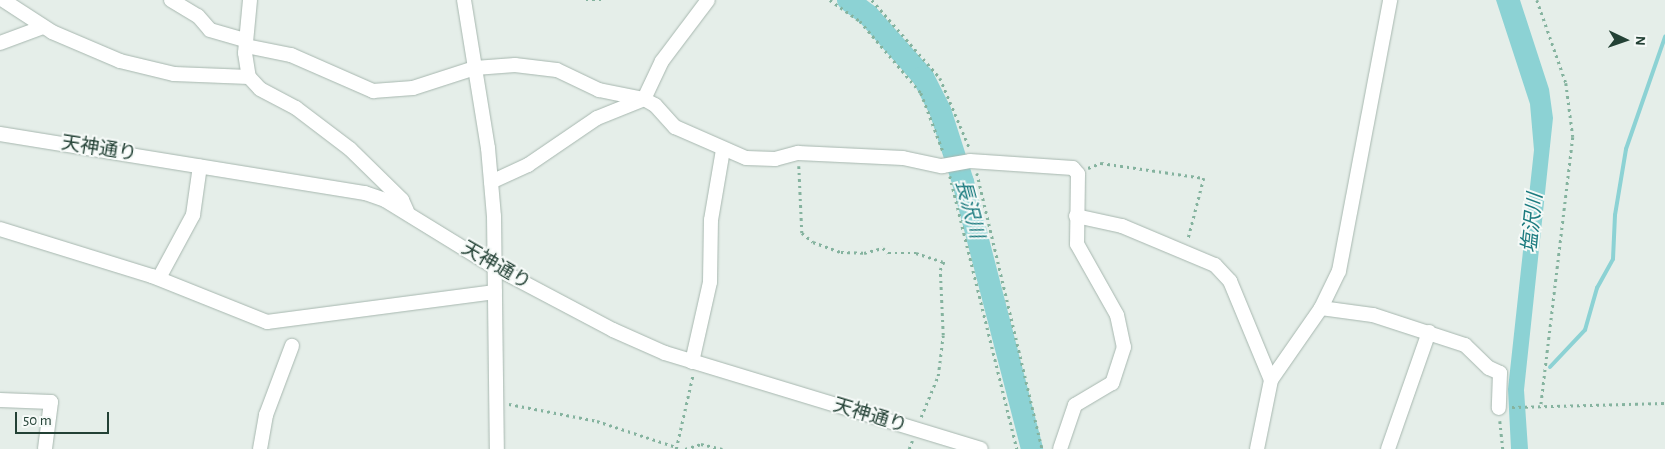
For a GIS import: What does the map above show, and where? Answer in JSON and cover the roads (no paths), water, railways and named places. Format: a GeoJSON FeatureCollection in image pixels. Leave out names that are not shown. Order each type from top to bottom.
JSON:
{"type":"FeatureCollection","features":[{"type":"Feature","properties":{"kind":"street"},"geometry":{"type":"LineString","coordinates":[[4,0],[44,27],[148,69],[174,74],[250,76]]}},
{"type":"Feature","properties":{"kind":"street"},"geometry":{"type":"LineString","coordinates":[[171,0],[198,16],[210,30],[246,43],[291,55],[373,91],[413,88],[475,68],[515,65],[557,70],[599,90],[644,99],[655,105],[675,128],[722,150],[746,158],[775,159],[798,153],[903,158],[948,165],[972,162],[1065,166],[1076,172],[1076,244],[1116,315],[1124,347],[1112,383],[1075,405],[1060,449]]}},
{"type":"Feature","properties":{"kind":"street"},"geometry":{"type":"LineString","coordinates":[[250,0],[246,43],[250,76],[260,89],[296,108],[350,149],[402,200],[409,214]]}},
{"type":"Feature","properties":{"kind":"street"},"geometry":{"type":"LineString","coordinates":[[464,0],[491,182],[495,292],[497,449]]}},
{"type":"Feature","properties":{"kind":"street"},"geometry":{"type":"LineString","coordinates":[[491,182],[528,165],[597,118],[644,99],[662,61],[708,0]]}},
{"type":"Feature","properties":{"kind":"street"},"geometry":{"type":"LineString","coordinates":[[1257,449],[1270,380],[1321,308],[1339,271],[1390,0]]}},
{"type":"Feature","properties":{"kind":"street"},"geometry":{"type":"LineString","coordinates":[[0,43],[44,27]]}},
{"type":"Feature","properties":{"kind":"street","name":"天神通り"},"geometry":{"type":"LineString","coordinates":[[0,134],[365,193],[409,214],[494,267],[613,330],[694,363],[981,449]]}},
{"type":"Feature","properties":{"kind":"street"},"geometry":{"type":"LineString","coordinates":[[694,363],[710,282],[711,220],[722,150]]}},
{"type":"Feature","properties":{"kind":"street"},"geometry":{"type":"LineString","coordinates":[[159,278],[193,215],[200,166]]}},
{"type":"Feature","properties":{"kind":"street"},"geometry":{"type":"LineString","coordinates":[[1076,216],[1122,226],[1215,264],[1230,281],[1270,380]]}},
{"type":"Feature","properties":{"kind":"street"},"geometry":{"type":"LineString","coordinates":[[0,229],[159,278],[267,322],[495,292]]}},
{"type":"Feature","properties":{"kind":"street"},"geometry":{"type":"LineString","coordinates":[[1321,308],[1373,315],[1465,345],[1489,368],[1500,373],[1503,407]]}},
{"type":"Feature","properties":{"kind":"street"},"geometry":{"type":"LineString","coordinates":[[1388,449],[1429,332]]}},
{"type":"Feature","properties":{"kind":"street"},"geometry":{"type":"LineString","coordinates":[[260,449],[266,416],[292,346]]}},
{"type":"Feature","properties":{"kind":"street"},"geometry":{"type":"LineString","coordinates":[[0,400],[51,402],[44,449]]}},
{"type":"Feature","properties":{"kind":"water","name":"塩沢川"},"geometry":{"type":"Polygon","coordinates":[[[1496,0],[1520,0],[1549,89],[1553,118],[1524,390],[1528,449],[1511,449],[1508,389],[1534,150],[1530,104],[1496,0]]]}},
{"type":"Feature","properties":{"kind":"waterway","name":"長沢川"},"geometry":{"type":"LineString","coordinates":[[848,0],[868,15],[923,77],[940,110],[963,182],[1032,449]]}},
{"type":"Feature","properties":{"kind":"waterway"},"geometry":{"type":"LineString","coordinates":[[1550,367],[1585,330],[1597,288],[1613,259],[1615,215],[1626,149],[1665,37]]}}]}
